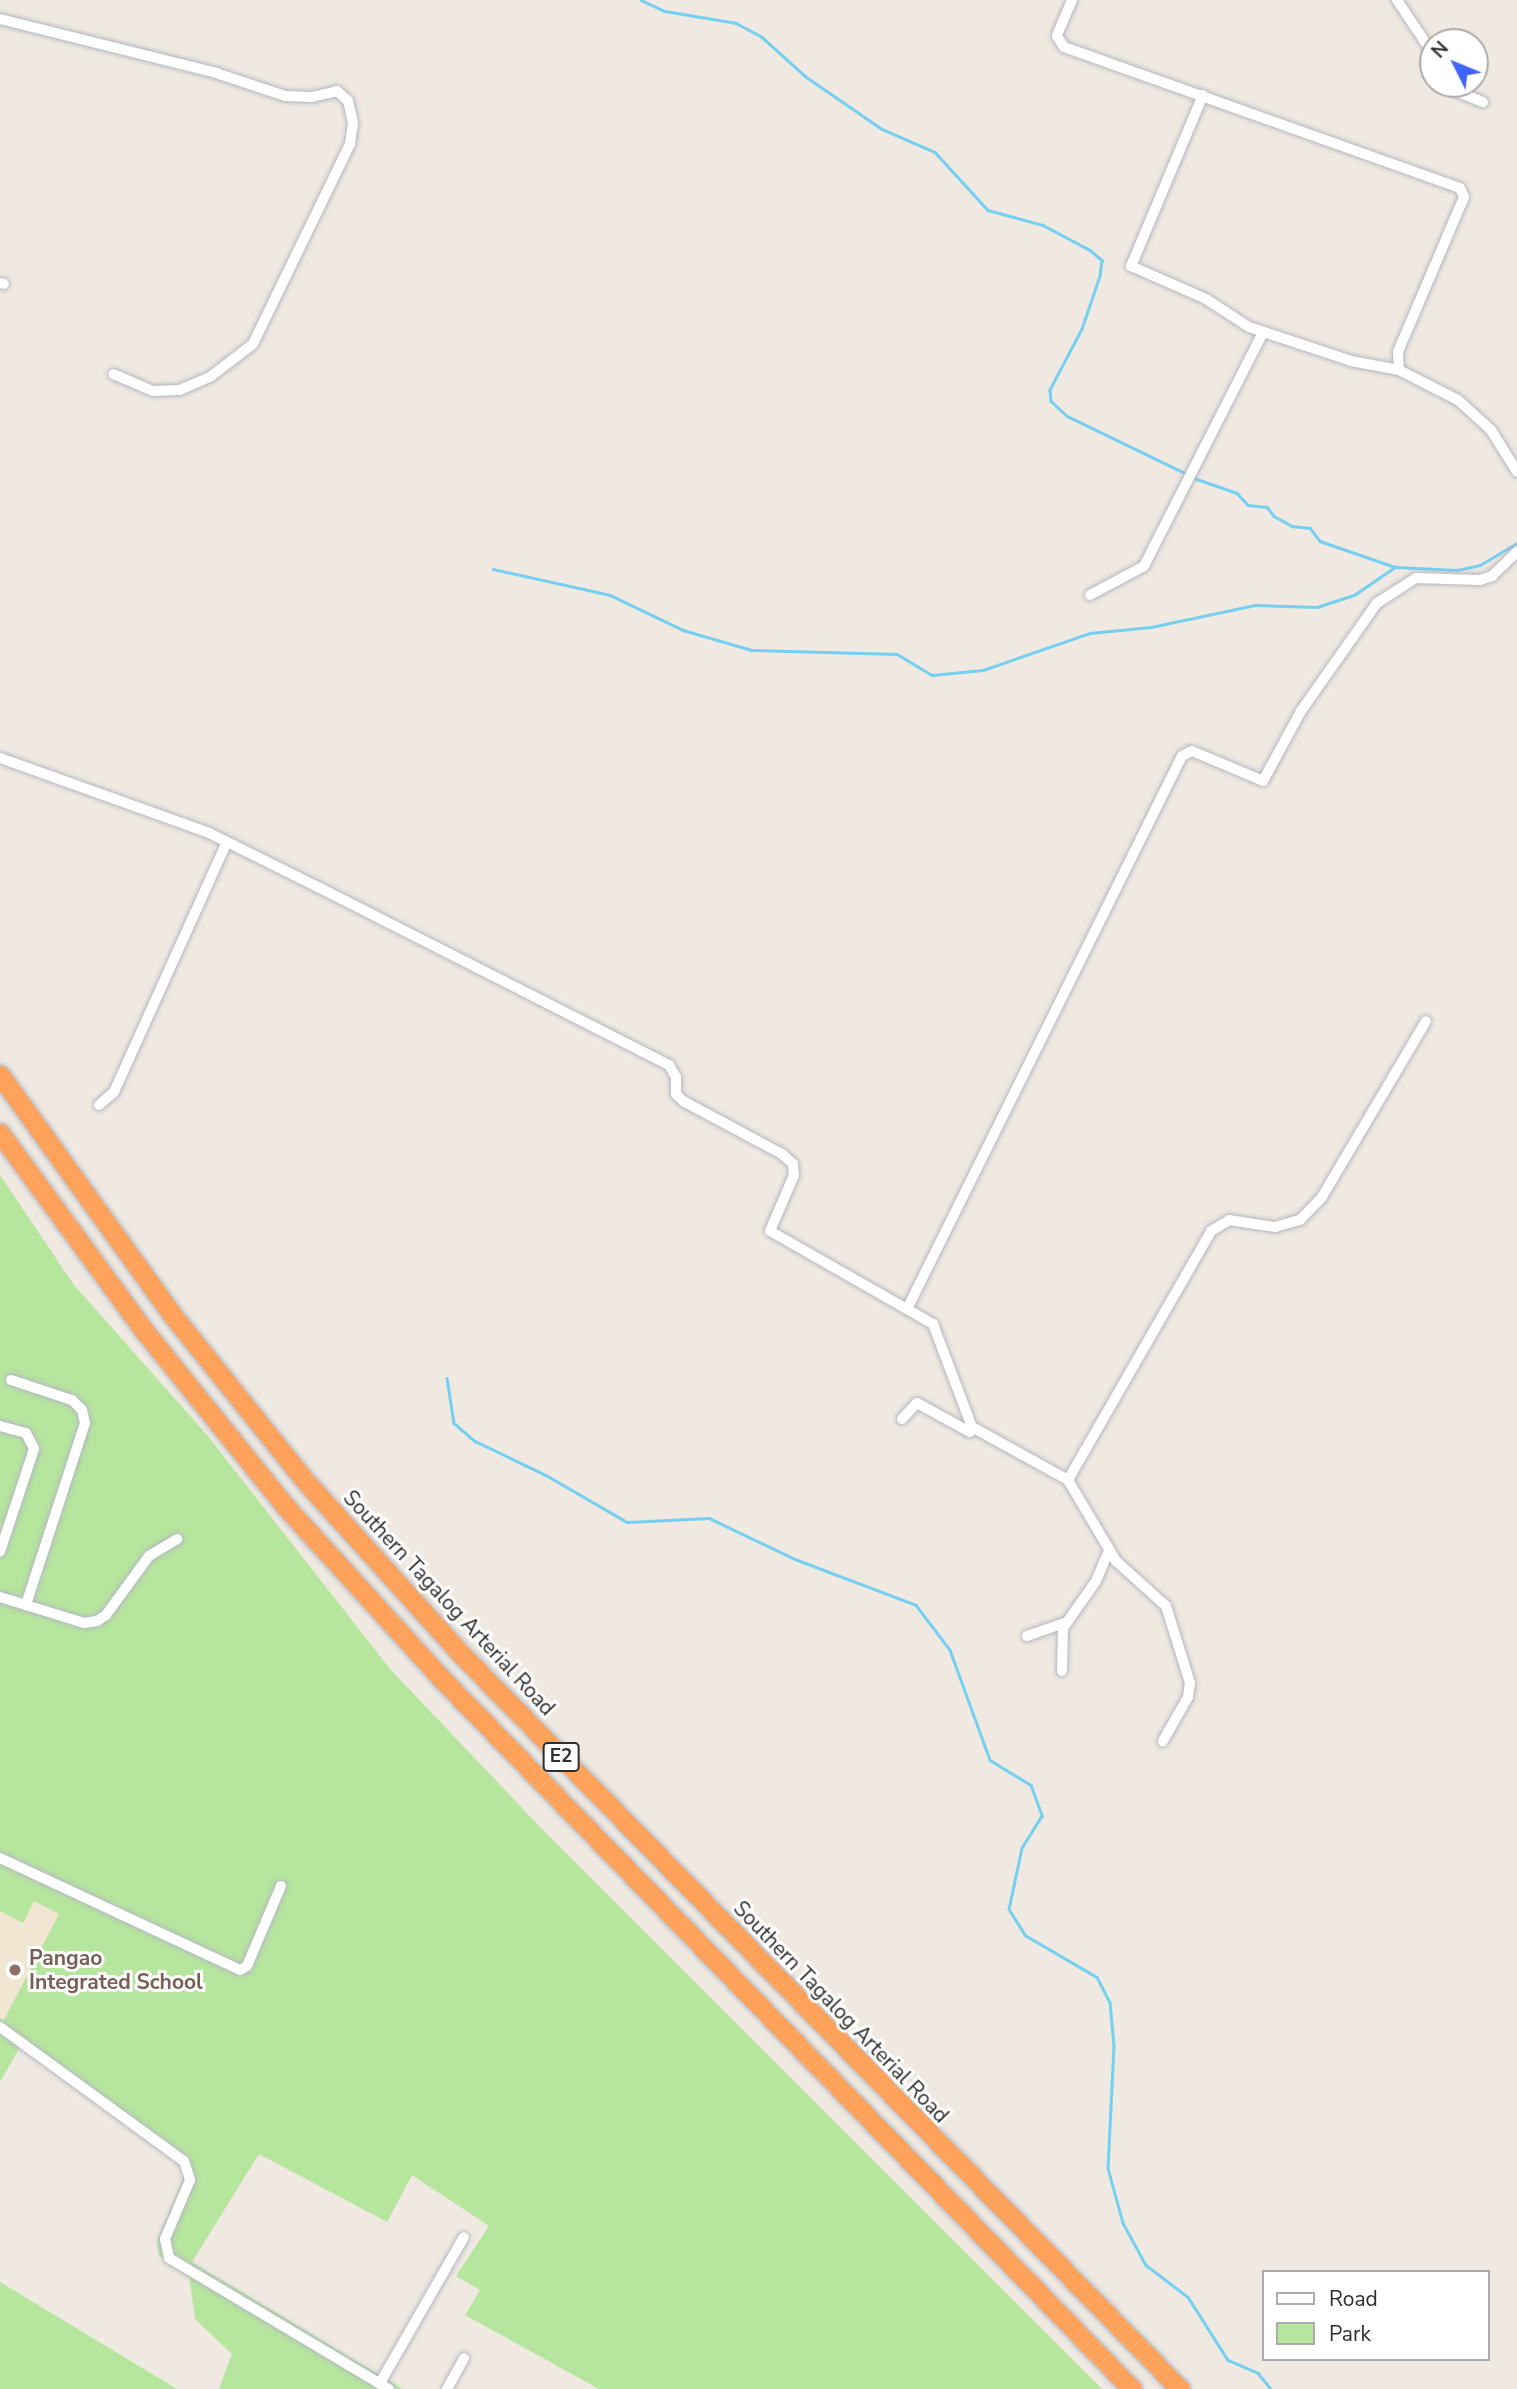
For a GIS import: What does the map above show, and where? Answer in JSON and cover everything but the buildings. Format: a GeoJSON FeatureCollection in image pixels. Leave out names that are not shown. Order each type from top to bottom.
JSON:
{"type":"FeatureCollection","features":[{"type":"Feature","properties":{"kind":"highway","name":"Southern Tagalog Arterial Road"},"geometry":{"type":"LineString","coordinates":[[0,1075],[170,1312],[307,1483],[462,1655],[1180,2389]]}},
{"type":"Feature","properties":{"kind":"highway","name":"E2"},"geometry":{"type":"LineString","coordinates":[[0,1133],[146,1333],[285,1506],[440,1677],[1132,2389]]}},
{"type":"Feature","properties":{"kind":"street"},"geometry":{"type":"LineString","coordinates":[[1072,0],[1057,36],[1064,47],[1460,188],[1464,197],[1396,356],[1399,370]]}},
{"type":"Feature","properties":{"kind":"street"},"geometry":{"type":"LineString","coordinates":[[1397,0],[1419,33]]}},
{"type":"Feature","properties":{"kind":"street"},"geometry":{"type":"LineString","coordinates":[[0,19],[216,73],[285,96],[312,97],[337,91],[348,101],[353,123],[350,144],[253,344],[210,377],[180,390],[153,391],[113,374]]}},
{"type":"Feature","properties":{"kind":"street"},"geometry":{"type":"LineString","coordinates":[[1203,95],[1131,266],[1206,299],[1263,332],[1351,361],[1399,370],[1458,400],[1491,430],[1517,472]]}},
{"type":"Feature","properties":{"kind":"street"},"geometry":{"type":"LineString","coordinates":[[1473,98],[1483,102]]}},
{"type":"Feature","properties":{"kind":"street"},"geometry":{"type":"LineString","coordinates":[[1090,595],[1141,570],[1263,332]]}},
{"type":"Feature","properties":{"kind":"street"},"geometry":{"type":"LineString","coordinates":[[908,1307],[1182,756],[1192,751],[1263,781],[1301,711],[1377,603],[1416,578],[1480,580],[1492,576],[1517,552]]}},
{"type":"Feature","properties":{"kind":"street"},"geometry":{"type":"LineString","coordinates":[[0,758],[227,842],[669,1065],[676,1077],[676,1094],[683,1101],[782,1154],[793,1164],[794,1175],[770,1231],[908,1307],[941,1334],[972,1427],[1068,1480],[1109,1551],[1159,1597],[1175,1626],[1189,1683],[1188,1697],[1163,1741]]}},
{"type":"Feature","properties":{"kind":"street"},"geometry":{"type":"LineString","coordinates":[[99,1105],[114,1092],[227,842]]}},
{"type":"Feature","properties":{"kind":"street"},"geometry":{"type":"LineString","coordinates":[[1068,1480],[1211,1231],[1229,1220],[1275,1227],[1300,1220],[1322,1197],[1426,1021]]}},
{"type":"Feature","properties":{"kind":"street"},"geometry":{"type":"LineString","coordinates":[[11,1380],[72,1400],[82,1410],[85,1423],[26,1605]]}},
{"type":"Feature","properties":{"kind":"street"},"geometry":{"type":"LineString","coordinates":[[902,1419],[914,1402],[970,1432],[972,1427]]}},
{"type":"Feature","properties":{"kind":"street"},"geometry":{"type":"LineString","coordinates":[[0,1426],[26,1433],[34,1449],[0,1552]]}},
{"type":"Feature","properties":{"kind":"street"},"geometry":{"type":"LineString","coordinates":[[0,1597],[84,1623],[97,1621],[106,1615],[142,1563],[177,1539]]}},
{"type":"Feature","properties":{"kind":"street"},"geometry":{"type":"LineString","coordinates":[[1062,1671],[1061,1637],[1096,1581],[1109,1551]]}},
{"type":"Feature","properties":{"kind":"street"},"geometry":{"type":"LineString","coordinates":[[1027,1636],[1068,1622]]}},
{"type":"Feature","properties":{"kind":"street"},"geometry":{"type":"LineString","coordinates":[[0,1858],[240,1970],[247,1966],[281,1886]]}},
{"type":"Feature","properties":{"kind":"street"},"geometry":{"type":"LineString","coordinates":[[0,2027],[184,2161],[190,2179],[165,2239],[169,2258],[384,2386],[464,2236]]}},
{"type":"Feature","properties":{"kind":"street"},"geometry":{"type":"LineString","coordinates":[[447,2389],[464,2358]]}},
{"type":"Feature","properties":{"kind":"shaded area","name":"Pangao Integrated School"},"geometry":{"type":"Polygon","coordinates":[[[34,1901],[59,1914],[4,2020],[0,2018],[0,1911],[23,1922],[34,1901]]]}},
{"type":"Feature","properties":{"kind":"green space"},"geometry":{"type":"Polygon","coordinates":[[[0,1175],[74,1285],[207,1435],[390,1669],[543,1830],[1102,2389],[599,2389],[465,2315],[480,2290],[456,2276],[489,2226],[412,2175],[387,2222],[259,2154],[192,2262],[403,2389],[219,2389],[232,2354],[195,2319],[189,2275],[159,2256],[157,2242],[184,2176],[177,2162],[20,2047],[0,2082],[0,2018],[4,2020],[59,1914],[34,1901],[23,1923],[0,1911],[0,1175]]]}},
{"type":"Feature","properties":{"kind":"green space"},"geometry":{"type":"Polygon","coordinates":[[[0,2282],[177,2389],[0,2389],[0,2282]]]}},
{"type":"Feature","properties":{"kind":"waterway"},"geometry":{"type":"LineString","coordinates":[[641,0],[665,11],[736,23],[762,37],[805,76],[882,129],[935,152],[988,210],[1043,225],[1090,250],[1102,260],[1100,276],[1082,329],[1050,390],[1051,401],[1067,416],[1189,475]]}},
{"type":"Feature","properties":{"kind":"waterway"},"geometry":{"type":"LineString","coordinates":[[1194,478],[1237,493],[1248,505],[1267,507],[1274,516],[1292,526],[1310,528],[1320,541],[1395,567]]}},
{"type":"Feature","properties":{"kind":"waterway"},"geometry":{"type":"LineString","coordinates":[[493,569],[610,595],[683,630],[752,650],[897,654],[932,675],[983,670],[1090,633],[1151,627],[1255,605],[1317,607],[1354,595],[1395,567],[1457,570],[1480,565],[1517,543]]}},
{"type":"Feature","properties":{"kind":"waterway"},"geometry":{"type":"LineString","coordinates":[[447,1378],[454,1423],[475,1441],[546,1475],[627,1522],[709,1518],[795,1559],[916,1605],[950,1650],[990,1760],[1031,1785],[1042,1816],[1022,1848],[1009,1909],[1025,1935],[1097,1977],[1110,2002],[1114,2046],[1108,2168],[1123,2223],[1146,2265],[1188,2297],[1228,2360],[1258,2373],[1271,2389]]}},
{"type":"Feature","properties":{"kind":"place","name":"Pangao Integrated School"},"geometry":{"type":"Point","coordinates":[15,1970]}}]}
